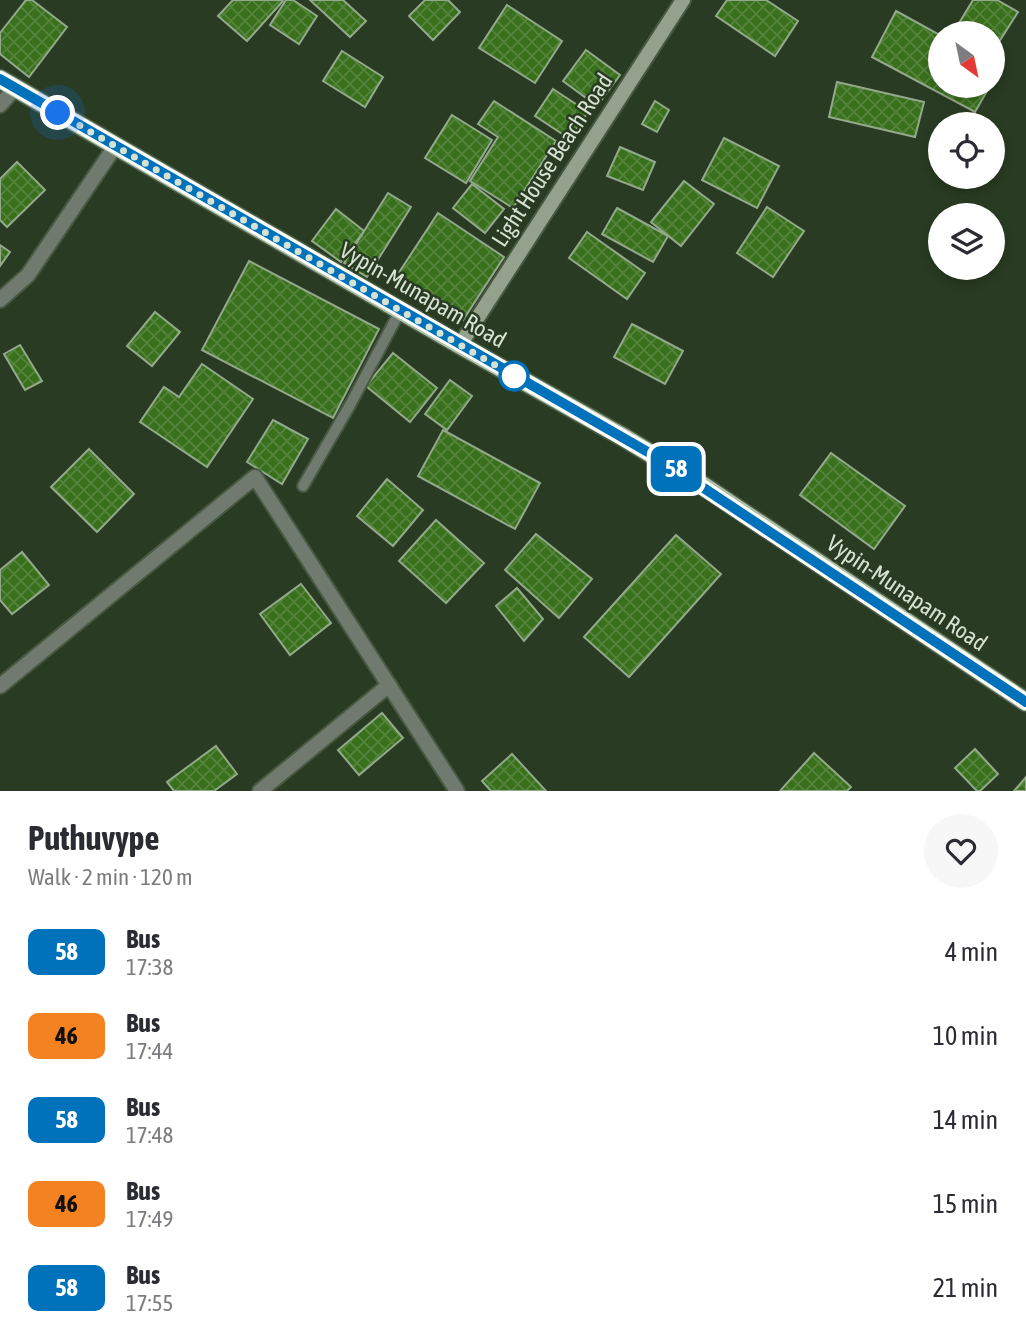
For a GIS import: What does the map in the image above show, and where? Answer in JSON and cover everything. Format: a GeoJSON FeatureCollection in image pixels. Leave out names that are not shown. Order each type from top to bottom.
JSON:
{"type":"FeatureCollection","features":[{"type":"Feature","properties":{"kind":"main road","name":"Light House Beach Road"},"geometry":{"type":"LineString","coordinates":[[460,345],[682,0]]}},
{"type":"Feature","properties":{"kind":"main road","name":"Vypin-Munapam Road"},"geometry":{"type":"LineString","coordinates":[[8,84],[696,481],[1026,702]]}},
{"type":"Feature","properties":{"kind":"street"},"geometry":{"type":"LineString","coordinates":[[0,105],[8,84]]}},
{"type":"Feature","properties":{"kind":"street"},"geometry":{"type":"LineString","coordinates":[[0,300],[28,275],[116,145]]}},
{"type":"Feature","properties":{"kind":"street"},"geometry":{"type":"LineString","coordinates":[[0,686],[255,477],[457,791]]}},
{"type":"Feature","properties":{"kind":"street"},"geometry":{"type":"LineString","coordinates":[[260,791],[389,685]]}},
{"type":"Feature","properties":{"kind":"lane"},"geometry":{"type":"LineString","coordinates":[[303,486],[400,311]]}},
{"type":"Feature","properties":{"kind":"building"},"geometry":{"type":"Polygon","coordinates":[[[26,0],[32,0],[67,27],[29,77],[0,54],[0,33],[26,0]]]}},
{"type":"Feature","properties":{"kind":"building"},"geometry":{"type":"Polygon","coordinates":[[[233,0],[283,1],[247,41],[218,16],[233,0]]]}},
{"type":"Feature","properties":{"kind":"building"},"geometry":{"type":"Polygon","coordinates":[[[286,0],[293,0],[317,16],[299,44],[270,25],[286,0]]]}},
{"type":"Feature","properties":{"kind":"building"},"geometry":{"type":"Polygon","coordinates":[[[310,0],[343,0],[366,21],[350,37],[310,0]]]}},
{"type":"Feature","properties":{"kind":"building"},"geometry":{"type":"Polygon","coordinates":[[[425,0],[448,0],[460,12],[433,40],[409,16],[425,0]]]}},
{"type":"Feature","properties":{"kind":"building"},"geometry":{"type":"Polygon","coordinates":[[[727,0],[766,0],[798,21],[775,56],[716,16],[727,0]]]}},
{"type":"Feature","properties":{"kind":"building"},"geometry":{"type":"Polygon","coordinates":[[[973,0],[997,0],[1018,12],[1005,32],[1005,21],[960,21],[973,0]]]}},
{"type":"Feature","properties":{"kind":"building"},"geometry":{"type":"Polygon","coordinates":[[[507,5],[562,41],[535,83],[479,48],[507,5]]]}},
{"type":"Feature","properties":{"kind":"building"},"geometry":{"type":"Polygon","coordinates":[[[896,11],[928,28],[928,87],[872,57],[896,11]]]}},
{"type":"Feature","properties":{"kind":"building"},"geometry":{"type":"Polygon","coordinates":[[[586,50],[620,75],[597,106],[563,81],[586,50]]]}},
{"type":"Feature","properties":{"kind":"building"},"geometry":{"type":"Polygon","coordinates":[[[342,51],[383,77],[365,107],[323,81],[342,51]]]}},
{"type":"Feature","properties":{"kind":"building"},"geometry":{"type":"Polygon","coordinates":[[[837,82],[924,102],[915,137],[829,117],[837,82]]]}},
{"type":"Feature","properties":{"kind":"building"},"geometry":{"type":"Polygon","coordinates":[[[553,89],[588,112],[570,139],[535,116],[553,89]]]}},
{"type":"Feature","properties":{"kind":"building"},"geometry":{"type":"Polygon","coordinates":[[[949,98],[983,98],[975,112],[949,98]]]}},
{"type":"Feature","properties":{"kind":"building"},"geometry":{"type":"Polygon","coordinates":[[[494,101],[556,141],[513,208],[470,181],[498,137],[478,124],[494,101]]]}},
{"type":"Feature","properties":{"kind":"building"},"geometry":{"type":"Polygon","coordinates":[[[655,101],[669,110],[657,132],[642,124],[655,101]]]}},
{"type":"Feature","properties":{"kind":"building"},"geometry":{"type":"Polygon","coordinates":[[[452,115],[492,140],[466,183],[425,158],[452,115]]]}},
{"type":"Feature","properties":{"kind":"building"},"geometry":{"type":"Polygon","coordinates":[[[724,138],[779,166],[757,208],[702,180],[724,138]]]}},
{"type":"Feature","properties":{"kind":"building"},"geometry":{"type":"Polygon","coordinates":[[[620,147],[655,162],[643,190],[607,176],[620,147]]]}},
{"type":"Feature","properties":{"kind":"building"},"geometry":{"type":"Polygon","coordinates":[[[17,162],[45,190],[7,227],[0,220],[0,179],[17,162]]]}},
{"type":"Feature","properties":{"kind":"building"},"geometry":{"type":"Polygon","coordinates":[[[684,181],[714,204],[681,246],[651,222],[684,181]]]}},
{"type":"Feature","properties":{"kind":"building"},"geometry":{"type":"Polygon","coordinates":[[[472,184],[504,209],[485,233],[453,208],[472,184]]]}},
{"type":"Feature","properties":{"kind":"building"},"geometry":{"type":"Polygon","coordinates":[[[388,193],[411,207],[367,277],[344,263],[388,193]]]}},
{"type":"Feature","properties":{"kind":"building"},"geometry":{"type":"Polygon","coordinates":[[[767,207],[804,231],[773,277],[737,253],[767,207]]]}},
{"type":"Feature","properties":{"kind":"building"},"geometry":{"type":"Polygon","coordinates":[[[617,208],[668,236],[653,262],[602,234],[617,208]]]}},
{"type":"Feature","properties":{"kind":"building"},"geometry":{"type":"Polygon","coordinates":[[[336,209],[364,231],[341,262],[312,241],[336,209]]]}},
{"type":"Feature","properties":{"kind":"building"},"geometry":{"type":"Polygon","coordinates":[[[438,213],[504,257],[463,320],[396,277],[438,213]]]}},
{"type":"Feature","properties":{"kind":"building"},"geometry":{"type":"Polygon","coordinates":[[[587,232],[645,273],[627,299],[569,258],[587,232]]]}},
{"type":"Feature","properties":{"kind":"building"},"geometry":{"type":"Polygon","coordinates":[[[0,245],[10,252],[0,266],[0,245]]]}},
{"type":"Feature","properties":{"kind":"building"},"geometry":{"type":"Polygon","coordinates":[[[249,261],[379,329],[333,418],[202,350],[249,261]]]}},
{"type":"Feature","properties":{"kind":"building"},"geometry":{"type":"Polygon","coordinates":[[[155,312],[180,332],[152,366],[127,346],[155,312]]]}},
{"type":"Feature","properties":{"kind":"building"},"geometry":{"type":"Polygon","coordinates":[[[632,324],[683,351],[665,384],[614,357],[632,324]]]}},
{"type":"Feature","properties":{"kind":"building"},"geometry":{"type":"Polygon","coordinates":[[[20,345],[42,381],[25,390],[4,354],[20,345]]]}},
{"type":"Feature","properties":{"kind":"building"},"geometry":{"type":"Polygon","coordinates":[[[393,353],[437,388],[410,422],[366,386],[393,353]]]}},
{"type":"Feature","properties":{"kind":"building"},"geometry":{"type":"Polygon","coordinates":[[[202,364],[253,399],[207,467],[140,422],[164,387],[179,397],[202,364]]]}},
{"type":"Feature","properties":{"kind":"building"},"geometry":{"type":"Polygon","coordinates":[[[450,380],[472,396],[447,430],[425,414],[450,380]]]}},
{"type":"Feature","properties":{"kind":"building"},"geometry":{"type":"Polygon","coordinates":[[[273,420],[308,439],[282,484],[247,462],[273,420]]]}},
{"type":"Feature","properties":{"kind":"building"},"geometry":{"type":"Polygon","coordinates":[[[443,430],[540,483],[515,529],[418,476],[443,430]]]}},
{"type":"Feature","properties":{"kind":"building"},"geometry":{"type":"Polygon","coordinates":[[[89,449],[134,494],[97,532],[51,487],[89,449]]]}},
{"type":"Feature","properties":{"kind":"building"},"geometry":{"type":"Polygon","coordinates":[[[831,453],[905,506],[874,549],[800,495],[831,453]]]}},
{"type":"Feature","properties":{"kind":"building"},"geometry":{"type":"Polygon","coordinates":[[[387,479],[423,510],[393,546],[357,516],[387,479]]]}},
{"type":"Feature","properties":{"kind":"building"},"geometry":{"type":"Polygon","coordinates":[[[436,520],[484,563],[446,603],[399,561],[436,520]]]}},
{"type":"Feature","properties":{"kind":"building"},"geometry":{"type":"Polygon","coordinates":[[[536,534],[592,579],[559,618],[505,570],[536,534]]]}},
{"type":"Feature","properties":{"kind":"building"},"geometry":{"type":"Polygon","coordinates":[[[676,535],[721,574],[629,677],[584,637],[676,535]]]}},
{"type":"Feature","properties":{"kind":"building"},"geometry":{"type":"Polygon","coordinates":[[[22,552],[49,585],[12,614],[0,600],[0,570],[22,552]]]}},
{"type":"Feature","properties":{"kind":"building"},"geometry":{"type":"Polygon","coordinates":[[[301,584],[331,623],[290,655],[260,614],[301,584]]]}},
{"type":"Feature","properties":{"kind":"building"},"geometry":{"type":"Polygon","coordinates":[[[517,588],[543,619],[524,641],[496,606],[517,588]]]}},
{"type":"Feature","properties":{"kind":"building"},"geometry":{"type":"Polygon","coordinates":[[[382,713],[403,738],[359,775],[338,750],[382,713]]]}},
{"type":"Feature","properties":{"kind":"building"},"geometry":{"type":"Polygon","coordinates":[[[216,746],[237,774],[214,791],[174,791],[167,782],[216,746]]]}},
{"type":"Feature","properties":{"kind":"building"},"geometry":{"type":"Polygon","coordinates":[[[975,749],[998,774],[980,791],[955,768],[975,749]]]}},
{"type":"Feature","properties":{"kind":"building"},"geometry":{"type":"Polygon","coordinates":[[[814,753],[851,787],[847,791],[780,791],[814,753]]]}},
{"type":"Feature","properties":{"kind":"building"},"geometry":{"type":"Polygon","coordinates":[[[512,754],[546,791],[491,791],[482,781],[512,754]]]}},
{"type":"Feature","properties":{"kind":"building"},"geometry":{"type":"Polygon","coordinates":[[[1026,777],[1026,791],[1014,791],[1026,777]]]}},
{"type":"Feature","properties":{"kind":"bus line","name":"58"},"geometry":{"type":"LineString","coordinates":[[0,79],[660,459],[1026,702]]}},
{"type":"Feature","properties":{"kind":"route"},"geometry":{"type":"LineString","coordinates":[[58,113],[514,376]]}}]}
